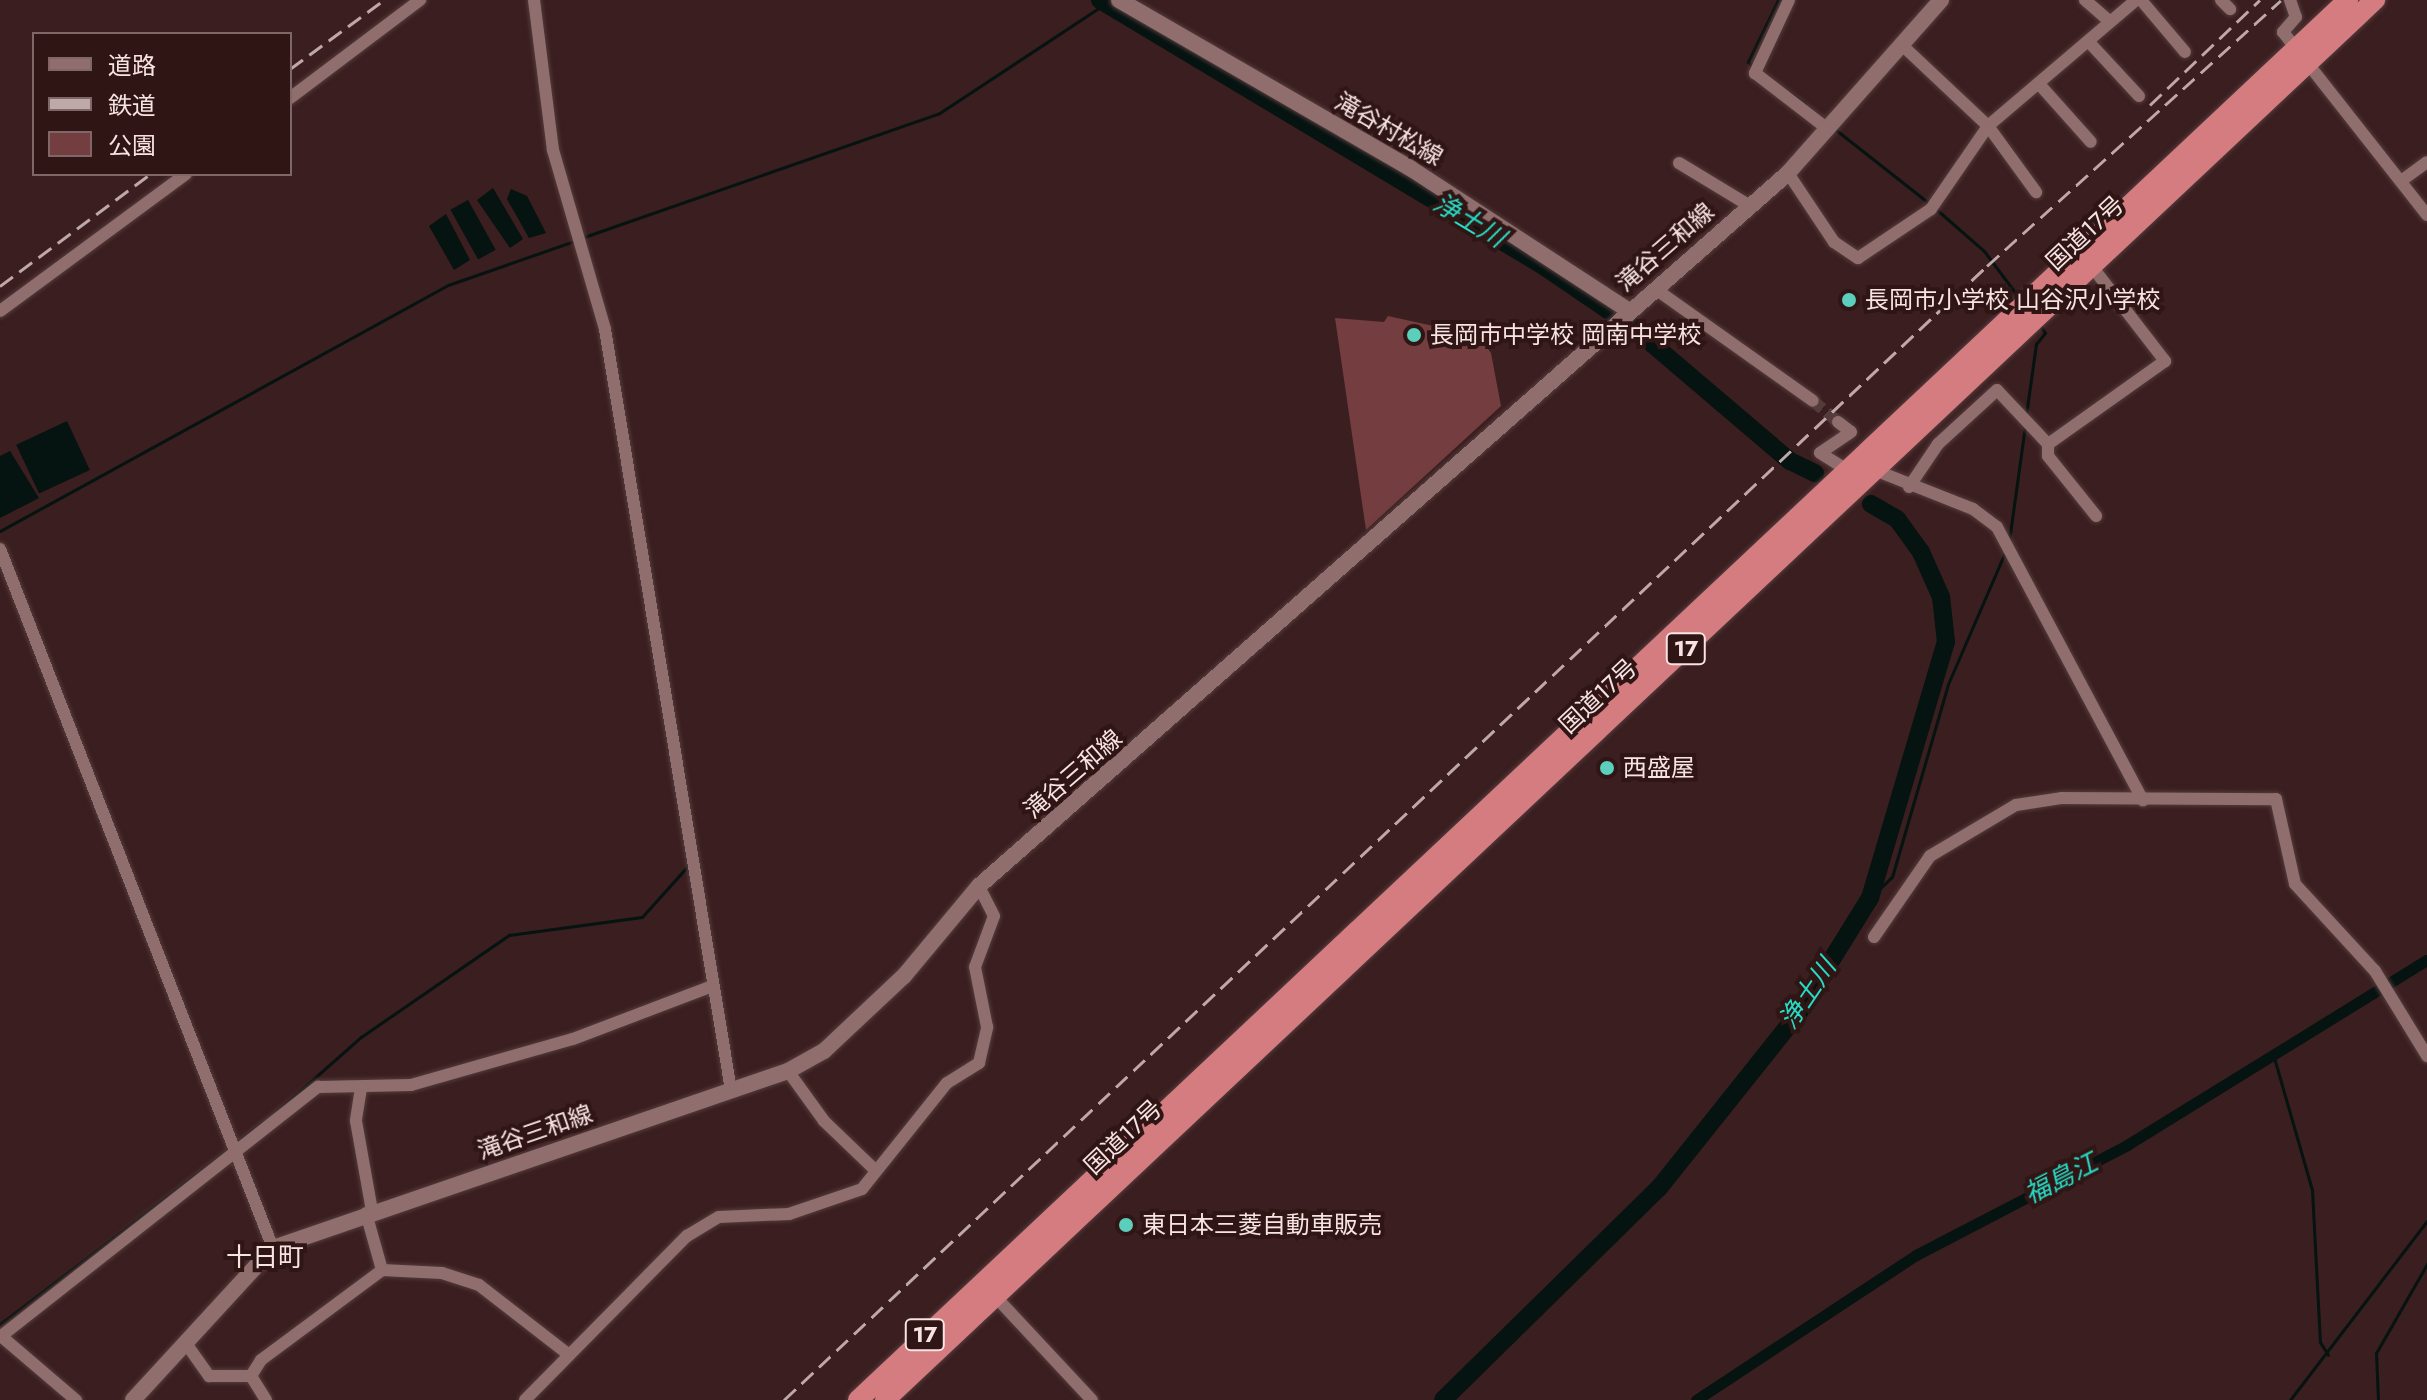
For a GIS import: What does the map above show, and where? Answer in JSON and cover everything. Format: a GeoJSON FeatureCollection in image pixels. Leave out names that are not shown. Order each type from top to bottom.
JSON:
{"type":"FeatureCollection","features":[{"type":"Feature","properties":{"kind":"highway","name":"国道17号"},"geometry":{"type":"LineString","coordinates":[[987,1289],[1981,368],[2302,55],[2348,0]]}},
{"type":"Feature","properties":{"kind":"highway","name":"国道17号"},"geometry":{"type":"LineString","coordinates":[[987,1289],[1846,469],[2302,55],[2375,0]]}},
{"type":"Feature","properties":{"kind":"highway","name":"17"},"geometry":{"type":"LineString","coordinates":[[867,1397],[987,1289]]}},
{"type":"Feature","properties":{"kind":"main road","name":"滝谷三和線"},"geometry":{"type":"LineString","coordinates":[[133,1400],[273,1248],[369,1212],[788,1071],[864,1017],[979,886],[1628,310],[1657,290],[1788,173],[1941,0]]}},
{"type":"Feature","properties":{"kind":"main road","name":"滝谷村松線"},"geometry":{"type":"LineString","coordinates":[[1120,1],[1410,168],[1628,310]]}},
{"type":"Feature","properties":{"kind":"street"},"geometry":{"type":"LineString","coordinates":[[292,96],[420,0]]}},
{"type":"Feature","properties":{"kind":"street"},"geometry":{"type":"LineString","coordinates":[[534,0],[553,150],[605,329],[710,987],[731,1090]]}},
{"type":"Feature","properties":{"kind":"street"},"geometry":{"type":"LineString","coordinates":[[1789,0],[1755,73],[1829,130]]}},
{"type":"Feature","properties":{"kind":"street"},"geometry":{"type":"LineString","coordinates":[[2085,0],[2110,22]]}},
{"type":"Feature","properties":{"kind":"street"},"geometry":{"type":"LineString","coordinates":[[1788,173],[1834,242],[1855,258],[1931,209],[1988,126],[2138,0],[2185,52]]}},
{"type":"Feature","properties":{"kind":"street"},"geometry":{"type":"LineString","coordinates":[[2290,0],[2296,17],[2283,32],[2427,215]]}},
{"type":"Feature","properties":{"kind":"street"},"geometry":{"type":"LineString","coordinates":[[2088,41],[2139,96]]}},
{"type":"Feature","properties":{"kind":"street"},"geometry":{"type":"LineString","coordinates":[[1903,46],[1988,126],[2036,192]]}},
{"type":"Feature","properties":{"kind":"street"},"geometry":{"type":"LineString","coordinates":[[2040,85],[2091,142]]}},
{"type":"Feature","properties":{"kind":"street"},"geometry":{"type":"LineString","coordinates":[[2401,181],[2427,162]]}},
{"type":"Feature","properties":{"kind":"street"},"geometry":{"type":"LineString","coordinates":[[1679,163],[1750,206]]}},
{"type":"Feature","properties":{"kind":"street"},"geometry":{"type":"LineString","coordinates":[[0,311],[183,176]]}},
{"type":"Feature","properties":{"kind":"street"},"geometry":{"type":"LineString","coordinates":[[2048,444],[2165,361],[2090,264]]}},
{"type":"Feature","properties":{"kind":"street"},"geometry":{"type":"LineString","coordinates":[[1657,290],[1813,401]]}},
{"type":"Feature","properties":{"kind":"street"},"geometry":{"type":"LineString","coordinates":[[1981,368],[1997,390],[2048,444],[2048,456],[2096,516]]}},
{"type":"Feature","properties":{"kind":"street"},"geometry":{"type":"LineString","coordinates":[[1909,487],[1938,444],[1997,390]]}},
{"type":"Feature","properties":{"kind":"street"},"geometry":{"type":"LineString","coordinates":[[1838,422],[1851,432],[1820,453],[1846,469]]}},
{"type":"Feature","properties":{"kind":"street"},"geometry":{"type":"LineString","coordinates":[[1871,468],[1909,487],[1973,509],[2004,537],[2143,800]]}},
{"type":"Feature","properties":{"kind":"street"},"geometry":{"type":"LineString","coordinates":[[0,549],[273,1248]]}},
{"type":"Feature","properties":{"kind":"street"},"geometry":{"type":"LineString","coordinates":[[1874,937],[1930,856],[2000,812],[2040,799],[2276,799],[2295,884],[2380,978],[2427,1056]]}},
{"type":"Feature","properties":{"kind":"street"},"geometry":{"type":"LineString","coordinates":[[525,1400],[635,1282],[707,1221],[824,1205],[862,1189],[874,1169],[947,1083],[984,1055],[975,967],[994,916],[979,886]]}},
{"type":"Feature","properties":{"kind":"street"},"geometry":{"type":"LineString","coordinates":[[76,1400],[0,1336],[234,1148],[318,1087],[411,1085],[573,1039],[710,987]]}},
{"type":"Feature","properties":{"kind":"street"},"geometry":{"type":"LineString","coordinates":[[788,1071],[824,1121],[874,1169]]}},
{"type":"Feature","properties":{"kind":"street"},"geometry":{"type":"LineString","coordinates":[[361,1088],[356,1121],[369,1212],[382,1270]]}},
{"type":"Feature","properties":{"kind":"street"},"geometry":{"type":"LineString","coordinates":[[185,1342],[209,1376],[251,1376],[279,1345],[382,1270],[442,1273],[479,1285],[568,1354]]}},
{"type":"Feature","properties":{"kind":"street"},"geometry":{"type":"LineString","coordinates":[[987,1289],[1092,1400]]}},
{"type":"Feature","properties":{"kind":"street"},"geometry":{"type":"LineString","coordinates":[[251,1376],[266,1400]]}},
{"type":"Feature","properties":{"kind":"green space"},"geometry":{"type":"Polygon","coordinates":[[[1388,316],[1479,336],[1491,353],[1501,406],[1366,530],[1335,318],[1384,322],[1388,316]]]}},
{"type":"Feature","properties":{"kind":"shaded area"},"geometry":{"type":"Polygon","coordinates":[[[493,188],[523,239],[510,248],[477,200],[493,188]]]}},
{"type":"Feature","properties":{"kind":"shaded area"},"geometry":{"type":"Polygon","coordinates":[[[511,189],[527,196],[546,233],[529,238],[507,199],[511,189]]]}},
{"type":"Feature","properties":{"kind":"shaded area"},"geometry":{"type":"Polygon","coordinates":[[[468,200],[496,250],[478,260],[451,210],[468,200]]]}},
{"type":"Feature","properties":{"kind":"shaded area"},"geometry":{"type":"Polygon","coordinates":[[[446,214],[470,260],[454,270],[429,226],[446,214]]]}},
{"type":"Feature","properties":{"kind":"shaded area"},"geometry":{"type":"Polygon","coordinates":[[[67,421],[90,470],[39,494],[16,445],[67,421]]]}},
{"type":"Feature","properties":{"kind":"shaded area"},"geometry":{"type":"Polygon","coordinates":[[[10,451],[39,498],[0,518],[0,456],[10,451]]]}},
{"type":"Feature","properties":{"kind":"waterway","name":"浄土川"},"geometry":{"type":"LineString","coordinates":[[1100,0],[1545,267],[1630,325],[1790,461],[1815,473]]}},
{"type":"Feature","properties":{"kind":"waterway"},"geometry":{"type":"LineString","coordinates":[[584,237],[938,114],[1111,0]]}},
{"type":"Feature","properties":{"kind":"waterway"},"geometry":{"type":"LineString","coordinates":[[1754,67],[1748,62],[1778,0]]}},
{"type":"Feature","properties":{"kind":"waterway"},"geometry":{"type":"LineString","coordinates":[[1789,92],[1805,104]]}},
{"type":"Feature","properties":{"kind":"waterway"},"geometry":{"type":"LineString","coordinates":[[1836,130],[1930,204]]}},
{"type":"Feature","properties":{"kind":"waterway"},"geometry":{"type":"LineString","coordinates":[[1936,209],[1984,251],[2020,299]]}},
{"type":"Feature","properties":{"kind":"waterway"},"geometry":{"type":"LineString","coordinates":[[0,531],[448,285],[577,240]]}},
{"type":"Feature","properties":{"kind":"waterway"},"geometry":{"type":"LineString","coordinates":[[2026,415],[2036,344],[2045,333],[2039,324]]}},
{"type":"Feature","properties":{"kind":"waterway"},"geometry":{"type":"LineString","coordinates":[[2009,541],[2025,426]]}},
{"type":"Feature","properties":{"kind":"waterway","name":"浄土川"},"geometry":{"type":"LineString","coordinates":[[1443,1400],[1659,1188],[1798,1014],[1870,898],[1946,642],[1941,597],[1921,552],[1897,519],[1871,504]]}},
{"type":"Feature","properties":{"kind":"waterway"},"geometry":{"type":"LineString","coordinates":[[1870,898],[1892,877],[1948,684],[2005,552]]}},
{"type":"Feature","properties":{"kind":"waterway"},"geometry":{"type":"LineString","coordinates":[[277,1111],[361,1037],[509,935],[642,917],[686,868]]}},
{"type":"Feature","properties":{"kind":"waterway","name":"福島江"},"geometry":{"type":"LineString","coordinates":[[1696,1400],[1916,1255],[2127,1145],[2427,960]]}},
{"type":"Feature","properties":{"kind":"waterway"},"geometry":{"type":"LineString","coordinates":[[2273,1054],[2312,1190],[2320,1342],[2328,1355]]}},
{"type":"Feature","properties":{"kind":"waterway"},"geometry":{"type":"LineString","coordinates":[[236,1143],[262,1123]]}},
{"type":"Feature","properties":{"kind":"waterway"},"geometry":{"type":"LineString","coordinates":[[0,1324],[230,1148]]}},
{"type":"Feature","properties":{"kind":"waterway"},"geometry":{"type":"LineString","coordinates":[[2290,1400],[2427,1221]]}},
{"type":"Feature","properties":{"kind":"waterway"},"geometry":{"type":"LineString","coordinates":[[2378,1400],[2376,1353],[2427,1264]]}},
{"type":"Feature","properties":{"kind":"tunnel"},"geometry":{"type":"LineString","coordinates":[[1813,401],[1838,422]]}},
{"type":"Feature","properties":{"kind":"railway"},"geometry":{"type":"LineString","coordinates":[[292,68],[384,0]]}},
{"type":"Feature","properties":{"kind":"railway"},"geometry":{"type":"LineString","coordinates":[[2150,105],[2260,0]]}},
{"type":"Feature","properties":{"kind":"railway"},"geometry":{"type":"LineString","coordinates":[[784,1400],[1987,266],[2281,0]]}},
{"type":"Feature","properties":{"kind":"railway"},"geometry":{"type":"LineString","coordinates":[[0,286],[147,176]]}},
{"type":"Feature","properties":{"kind":"place","name":"長岡市小学校 山谷沢小学校"},"geometry":{"type":"Point","coordinates":[1849,300]}},
{"type":"Feature","properties":{"kind":"place","name":"長岡市中学校 岡南中学校"},"geometry":{"type":"Point","coordinates":[1414,335]}},
{"type":"Feature","properties":{"kind":"place","name":"西盛屋"},"geometry":{"type":"Point","coordinates":[1607,768]}},
{"type":"Feature","properties":{"kind":"place","name":"東日本三菱自動車販売"},"geometry":{"type":"Point","coordinates":[1126,1225]}},
{"type":"Feature","properties":{"kind":"district","name":"十日町"},"geometry":{"type":"Point","coordinates":[265,1258]}}]}
